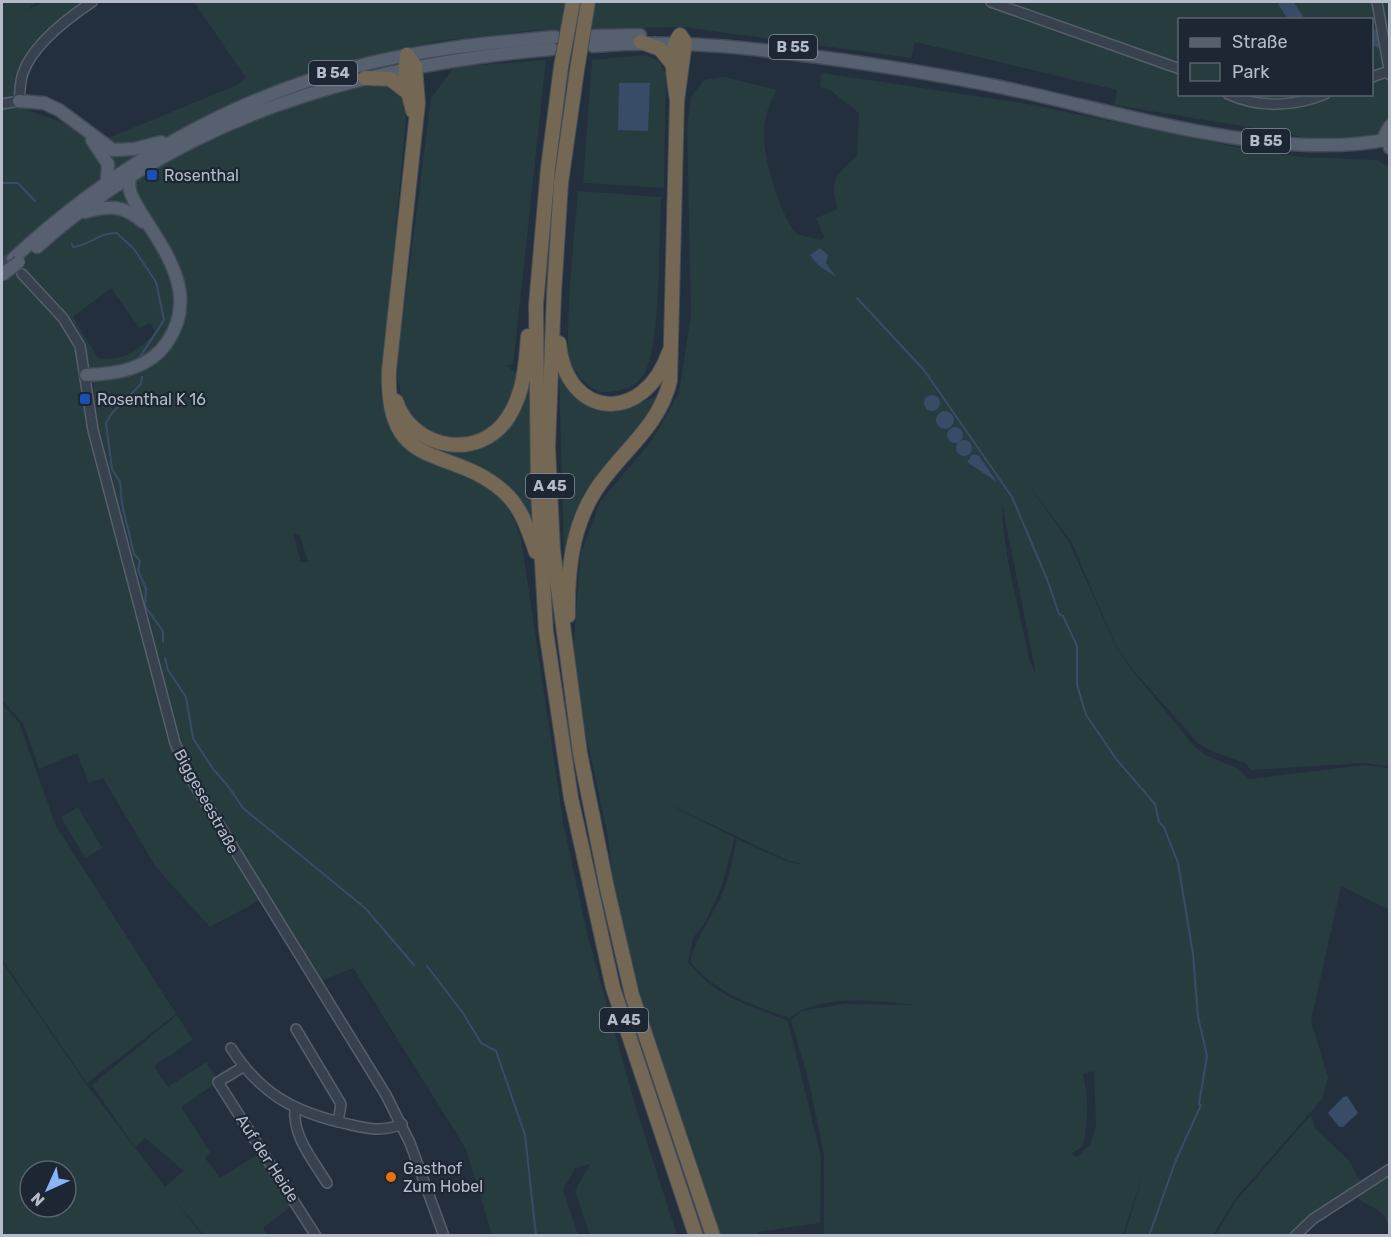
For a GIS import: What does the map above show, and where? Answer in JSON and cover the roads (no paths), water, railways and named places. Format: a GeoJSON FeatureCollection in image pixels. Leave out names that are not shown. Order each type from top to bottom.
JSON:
{"type":"FeatureCollection","features":[{"type":"Feature","properties":{"kind":"highway","name":"A 45"},"geometry":{"type":"LineString","coordinates":[[573,2],[561,67],[549,156],[536,305],[541,567],[546,631],[571,798],[587,879],[613,988],[696,1236]]}},
{"type":"Feature","properties":{"kind":"highway","name":"A 45"},"geometry":{"type":"LineString","coordinates":[[588,2],[561,183],[548,447],[553,550],[568,678],[600,854],[632,995],[713,1236]]}},
{"type":"Feature","properties":{"kind":"highway"},"geometry":{"type":"LineString","coordinates":[[677,101],[674,66],[680,40]]}},
{"type":"Feature","properties":{"kind":"highway"},"geometry":{"type":"LineString","coordinates":[[568,678],[571,652],[568,583],[571,553],[578,526],[596,489],[650,427],[660,410],[670,381],[680,40]]}},
{"type":"Feature","properties":{"kind":"highway"},"geometry":{"type":"LineString","coordinates":[[641,42],[660,49],[674,66]]}},
{"type":"Feature","properties":{"kind":"highway"},"geometry":{"type":"LineString","coordinates":[[409,63],[407,92],[415,127]]}},
{"type":"Feature","properties":{"kind":"highway"},"geometry":{"type":"LineString","coordinates":[[409,63],[418,92],[389,370],[390,409],[404,436],[424,453],[480,477],[504,492],[524,520],[541,567]]}},
{"type":"Feature","properties":{"kind":"highway"},"geometry":{"type":"LineString","coordinates":[[364,78],[390,79],[407,92]]}},
{"type":"Feature","properties":{"kind":"highway"},"geometry":{"type":"LineString","coordinates":[[554,293],[562,364],[572,384],[589,398],[617,403],[644,393],[658,378],[672,341]]}},
{"type":"Feature","properties":{"kind":"highway"},"geometry":{"type":"LineString","coordinates":[[389,370],[397,404],[415,430],[443,444],[466,444],[481,440],[505,422],[518,399],[526,364],[530,321],[536,305]]}},
{"type":"Feature","properties":{"kind":"main road"},"geometry":{"type":"LineString","coordinates":[[641,42],[593,41],[680,40]]}},
{"type":"Feature","properties":{"kind":"main road","name":"B 55"},"geometry":{"type":"LineString","coordinates":[[641,42],[680,40],[742,43],[884,63],[1148,120],[1266,141],[1354,145],[1387,144]]}},
{"type":"Feature","properties":{"kind":"main road","name":"B 54"},"geometry":{"type":"LineString","coordinates":[[18,265],[78,214],[130,177],[259,105],[486,43],[554,44]]}},
{"type":"Feature","properties":{"kind":"main road","name":"B 54"},"geometry":{"type":"LineString","coordinates":[[18,265],[71,207],[107,181],[184,135],[346,69],[409,63]]}},
{"type":"Feature","properties":{"kind":"main road"},"geometry":{"type":"LineString","coordinates":[[19,101],[51,106],[105,146],[122,151],[149,146],[184,135]]}},
{"type":"Feature","properties":{"kind":"main road"},"geometry":{"type":"LineString","coordinates":[[1387,144],[1389,126]]}},
{"type":"Feature","properties":{"kind":"main road"},"geometry":{"type":"LineString","coordinates":[[84,130],[108,164],[107,181]]}},
{"type":"Feature","properties":{"kind":"main road"},"geometry":{"type":"LineString","coordinates":[[86,375],[110,375],[135,368],[153,358],[175,332],[181,304],[181,290],[173,264],[129,193],[130,177]]}},
{"type":"Feature","properties":{"kind":"main road"},"geometry":{"type":"LineString","coordinates":[[78,214],[103,207],[116,207],[135,215],[156,236]]}},
{"type":"Feature","properties":{"kind":"street"},"geometry":{"type":"LineString","coordinates":[[2,104],[19,101],[23,72],[38,51],[57,30],[92,2]]}},
{"type":"Feature","properties":{"kind":"street"},"geometry":{"type":"LineString","coordinates":[[991,2],[1178,69]]}},
{"type":"Feature","properties":{"kind":"street"},"geometry":{"type":"LineString","coordinates":[[1373,76],[1389,69],[1377,2]]}},
{"type":"Feature","properties":{"kind":"street"},"geometry":{"type":"LineString","coordinates":[[1234,96],[1254,103],[1275,104],[1291,103],[1317,96]]}},
{"type":"Feature","properties":{"kind":"street","name":"Biggeseestraße"},"geometry":{"type":"LineString","coordinates":[[18,265],[75,335],[86,375],[93,430],[175,743],[191,779],[402,1124],[444,1236]]}},
{"type":"Feature","properties":{"kind":"street"},"geometry":{"type":"LineString","coordinates":[[296,1029],[341,1104],[338,1122]]}},
{"type":"Feature","properties":{"kind":"street"},"geometry":{"type":"LineString","coordinates":[[231,1048],[243,1067],[283,1102],[309,1115],[381,1131],[402,1124]]}},
{"type":"Feature","properties":{"kind":"street","name":"Auf der Heide"},"geometry":{"type":"LineString","coordinates":[[243,1067],[218,1082],[316,1236]]}},
{"type":"Feature","properties":{"kind":"street"},"geometry":{"type":"LineString","coordinates":[[295,1108],[297,1130],[301,1141],[327,1183]]}},
{"type":"Feature","properties":{"kind":"street"},"geometry":{"type":"LineString","coordinates":[[1295,1236],[1313,1218],[1389,1169]]}},
{"type":"Feature","properties":{"kind":"water"},"geometry":{"type":"Polygon","coordinates":[[[619,83],[650,83],[648,131],[618,130],[619,83]]]}},
{"type":"Feature","properties":{"kind":"water"},"geometry":{"type":"Polygon","coordinates":[[[820,248],[828,255],[826,263],[836,277],[818,265],[810,255],[820,248]]]}},
{"type":"Feature","properties":{"kind":"water"},"geometry":{"type":"Polygon","coordinates":[[[932,395],[940,403],[932,411],[924,403],[932,395]]]}},
{"type":"Feature","properties":{"kind":"water"},"geometry":{"type":"Polygon","coordinates":[[[945,411],[953,416],[954,420],[949,428],[945,429],[937,424],[936,420],[941,412],[945,411]]]}},
{"type":"Feature","properties":{"kind":"water"},"geometry":{"type":"Polygon","coordinates":[[[955,427],[963,435],[955,443],[947,435],[955,427]]]}},
{"type":"Feature","properties":{"kind":"water"},"geometry":{"type":"Polygon","coordinates":[[[964,440],[970,442],[972,448],[970,454],[964,456],[958,454],[956,448],[958,442],[964,440]]]}},
{"type":"Feature","properties":{"kind":"water"},"geometry":{"type":"Polygon","coordinates":[[[973,454],[979,456],[997,482],[967,462],[973,454]]]}},
{"type":"Feature","properties":{"kind":"water"},"geometry":{"type":"Polygon","coordinates":[[[1347,1096],[1358,1113],[1343,1127],[1339,1127],[1328,1113],[1343,1097],[1347,1096]]]}},
{"type":"Feature","properties":{"kind":"waterway"},"geometry":{"type":"LineString","coordinates":[[1285,2],[1296,18]]}},
{"type":"Feature","properties":{"kind":"waterway"},"geometry":{"type":"LineString","coordinates":[[1373,37],[1390,47]]}},
{"type":"Feature","properties":{"kind":"waterway"},"geometry":{"type":"LineString","coordinates":[[2,183],[18,183],[35,201]]}},
{"type":"Feature","properties":{"kind":"waterway"},"geometry":{"type":"LineString","coordinates":[[72,244],[73,247],[79,246],[105,234],[117,233],[134,249],[156,282],[164,320],[140,357]]}},
{"type":"Feature","properties":{"kind":"waterway"},"geometry":{"type":"LineString","coordinates":[[857,298],[924,370],[1012,497],[1047,579],[1059,614],[1063,616],[1077,646],[1077,685],[1086,715],[1117,760],[1155,804],[1159,822],[1164,827],[1178,863],[1193,954],[1198,1017],[1207,1056],[1199,1104],[1201,1105],[1176,1160],[1149,1236]]}},
{"type":"Feature","properties":{"kind":"waterway"},"geometry":{"type":"LineString","coordinates":[[142,377],[141,384],[112,413],[106,423],[112,469],[120,482],[122,504],[134,554],[140,561],[138,570],[146,589],[145,606],[163,631],[163,642]]}},
{"type":"Feature","properties":{"kind":"waterway"},"geometry":{"type":"LineString","coordinates":[[165,658],[168,670],[186,697],[193,738],[243,808],[365,908],[414,965]]}},
{"type":"Feature","properties":{"kind":"waterway"},"geometry":{"type":"LineString","coordinates":[[427,966],[463,1013],[481,1043],[496,1051],[525,1135],[536,1236]]}},
{"type":"Feature","properties":{"kind":"tunnel"},"geometry":{"type":"LineString","coordinates":[[2,258],[17,271]]}},
{"type":"Feature","properties":{"kind":"place","name":"Rosenthal"},"geometry":{"type":"Point","coordinates":[152,175]}},
{"type":"Feature","properties":{"kind":"place","name":"Rosenthal K 16"},"geometry":{"type":"Point","coordinates":[85,399]}},
{"type":"Feature","properties":{"kind":"place","name":"Gasthof Zum Hobel"},"geometry":{"type":"Point","coordinates":[391,1177]}}]}
